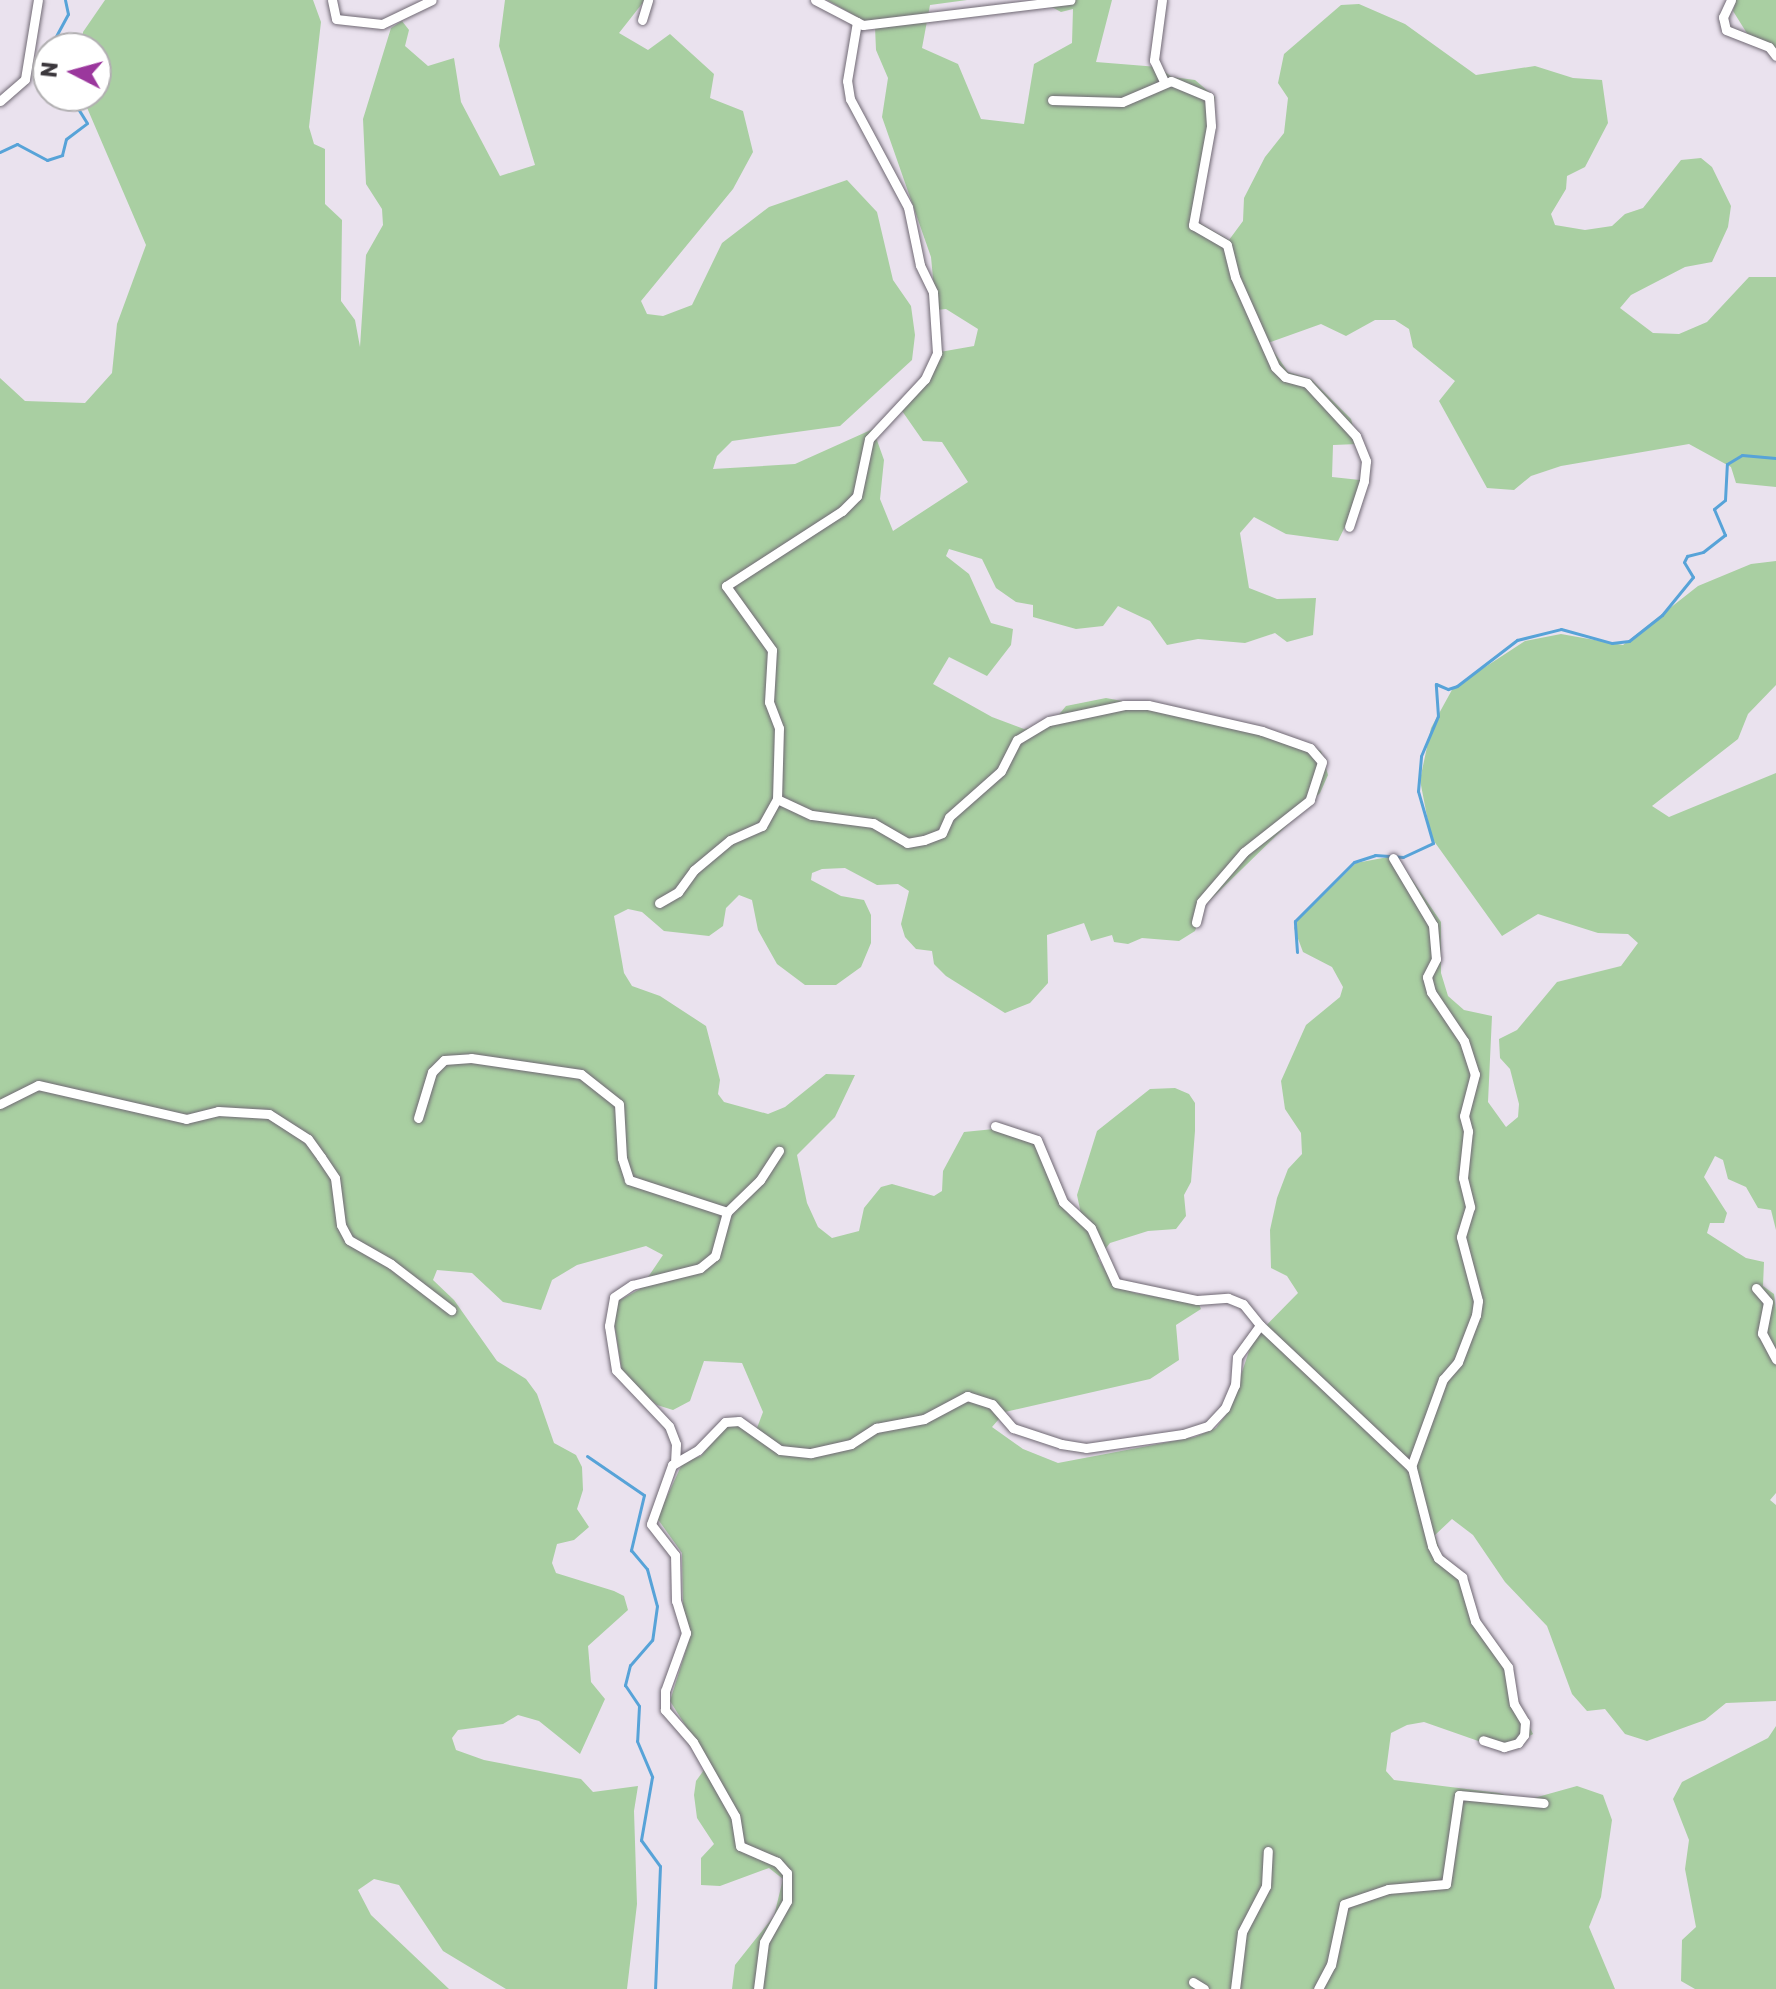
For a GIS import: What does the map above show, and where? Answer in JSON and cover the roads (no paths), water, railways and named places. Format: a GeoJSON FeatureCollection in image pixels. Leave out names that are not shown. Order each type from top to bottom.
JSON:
{"type":"FeatureCollection","features":[{"type":"Feature","properties":{"kind":"street"},"geometry":{"type":"LineString","coordinates":[[0,101],[25,79],[38,0]]}},
{"type":"Feature","properties":{"kind":"street"},"geometry":{"type":"LineString","coordinates":[[332,0],[336,19],[382,24],[432,0]]}},
{"type":"Feature","properties":{"kind":"street"},"geometry":{"type":"LineString","coordinates":[[642,20],[648,0]]}},
{"type":"Feature","properties":{"kind":"street"},"geometry":{"type":"LineString","coordinates":[[815,0],[857,22],[889,24],[946,11],[1070,0]]}},
{"type":"Feature","properties":{"kind":"street"},"geometry":{"type":"LineString","coordinates":[[1162,0],[1154,60],[1164,81]]}},
{"type":"Feature","properties":{"kind":"street"},"geometry":{"type":"LineString","coordinates":[[1731,0],[1722,21],[1726,30],[1769,47],[1776,56]]}},
{"type":"Feature","properties":{"kind":"street"},"geometry":{"type":"LineString","coordinates":[[659,903],[678,892],[694,870],[730,840],[762,826],[777,799],[779,728],[769,702],[772,650],[726,586],[842,511],[857,496],[869,439],[925,379],[937,353],[933,292],[920,265],[908,207],[850,99],[847,81],[857,22]]}},
{"type":"Feature","properties":{"kind":"street"},"geometry":{"type":"LineString","coordinates":[[1052,100],[1122,102],[1164,81],[1199,89],[1211,104],[1193,225],[1227,245],[1275,367],[1285,377],[1307,383],[1356,436],[1366,461],[1364,481],[1349,527]]}},
{"type":"Feature","properties":{"kind":"street"},"geometry":{"type":"LineString","coordinates":[[777,799],[812,815],[873,823],[907,843],[924,840],[942,833],[949,817],[1001,771],[1017,740],[1049,721],[1124,705],[1148,705],[1262,731],[1310,748],[1322,762],[1310,800],[1244,852],[1201,902],[1196,922]]}},
{"type":"Feature","properties":{"kind":"street"},"geometry":{"type":"LineString","coordinates":[[1393,858],[1433,925],[1436,959],[1427,977],[1431,992],[1464,1041],[1475,1074],[1464,1116],[1468,1131],[1463,1178],[1470,1207],[1461,1237],[1478,1301],[1476,1315],[1458,1362],[1443,1379],[1411,1467]]}},
{"type":"Feature","properties":{"kind":"street"},"geometry":{"type":"LineString","coordinates":[[418,1118],[432,1072],[444,1060],[471,1058],[581,1074],[619,1104],[620,1147],[629,1180],[727,1212]]}},
{"type":"Feature","properties":{"kind":"street"},"geometry":{"type":"LineString","coordinates":[[0,1104],[38,1085],[186,1119],[218,1111],[269,1114],[308,1139],[335,1178],[341,1225],[349,1240],[391,1264],[451,1310]]}},
{"type":"Feature","properties":{"kind":"street"},"geometry":{"type":"LineString","coordinates":[[995,1126],[1037,1140],[1063,1202],[1091,1228],[1116,1283],[1197,1300],[1228,1298],[1243,1304],[1260,1325],[1411,1467],[1432,1546],[1438,1558],[1462,1577],[1475,1621],[1505,1660],[1514,1704],[1525,1722],[1518,1743],[1504,1747],[1483,1740]]}},
{"type":"Feature","properties":{"kind":"street"},"geometry":{"type":"LineString","coordinates":[[758,1989],[764,1942],[787,1901],[787,1873],[777,1862],[740,1846],[735,1816],[663,1700],[686,1633],[676,1601],[675,1555],[653,1530],[651,1519],[675,1463],[676,1444],[669,1426],[616,1370],[610,1310],[621,1289],[672,1278],[715,1256],[727,1212],[760,1180],[779,1151]]}},
{"type":"Feature","properties":{"kind":"street"},"geometry":{"type":"LineString","coordinates":[[1756,1288],[1768,1302],[1762,1333],[1776,1359]]}},
{"type":"Feature","properties":{"kind":"street"},"geometry":{"type":"LineString","coordinates":[[675,1463],[698,1450],[725,1422],[739,1421],[780,1450],[811,1453],[851,1444],[876,1428],[924,1419],[967,1396],[992,1404],[1013,1428],[1074,1446],[1197,1431],[1225,1408],[1235,1385],[1237,1357],[1260,1325]]}},
{"type":"Feature","properties":{"kind":"street"},"geometry":{"type":"LineString","coordinates":[[1318,1989],[1331,1965],[1344,1904],[1373,1892],[1446,1884],[1459,1795],[1544,1803]]}},
{"type":"Feature","properties":{"kind":"street"},"geometry":{"type":"LineString","coordinates":[[1235,1989],[1242,1932],[1266,1886],[1268,1851]]}},
{"type":"Feature","properties":{"kind":"street"},"geometry":{"type":"LineString","coordinates":[[1193,1982],[1204,1989]]}},
{"type":"Feature","properties":{"kind":"waterway"},"geometry":{"type":"LineString","coordinates":[[58,32],[68,14],[65,0]]}},
{"type":"Feature","properties":{"kind":"waterway"},"geometry":{"type":"LineString","coordinates":[[0,152],[17,144],[47,160],[62,155],[66,139],[87,123],[80,112]]}},
{"type":"Feature","properties":{"kind":"waterway"},"geometry":{"type":"LineString","coordinates":[[1297,952],[1295,921],[1354,862],[1375,855],[1403,857],[1433,843],[1418,791],[1421,756],[1438,716],[1436,684],[1448,689],[1457,686],[1517,640],[1561,629],[1612,643],[1629,641],[1662,615],[1693,577],[1684,562],[1687,556],[1703,552],[1725,535],[1714,509],[1725,500],[1727,464],[1742,455],[1776,458]]}},
{"type":"Feature","properties":{"kind":"waterway"},"geometry":{"type":"LineString","coordinates":[[587,1456],[644,1495],[631,1550],[647,1569],[657,1606],[652,1640],[630,1665],[625,1685],[639,1706],[637,1741],[652,1777],[641,1840],[660,1866],[655,1989]]}}]}
